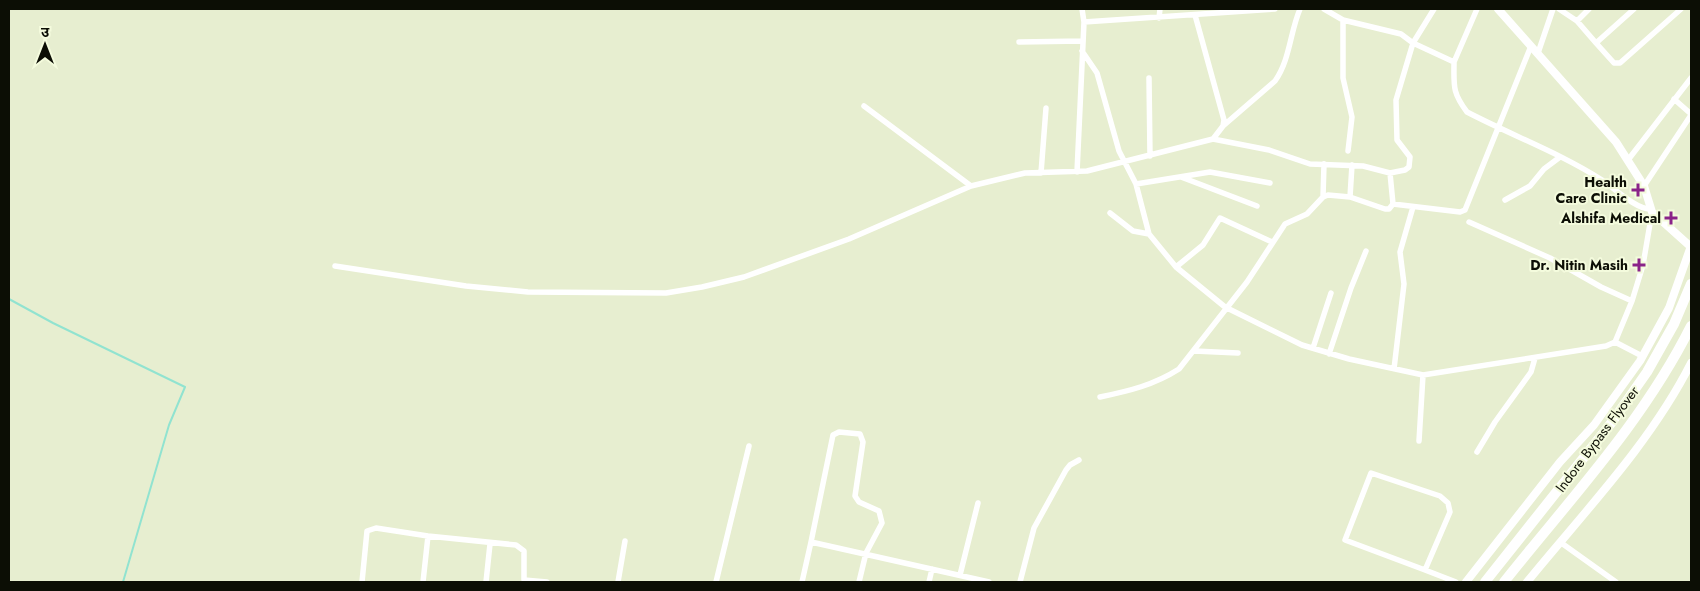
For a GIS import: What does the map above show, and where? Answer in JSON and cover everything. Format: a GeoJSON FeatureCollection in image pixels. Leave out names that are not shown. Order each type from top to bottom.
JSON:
{"type":"FeatureCollection","features":[{"type":"Feature","properties":{"kind":"highway","name":"Indore Bypass Flyover"},"geometry":{"type":"LineString","coordinates":[[1485,582],[1612,422],[1647,372],[1674,324],[1691,284]]}},
{"type":"Feature","properties":{"kind":"highway","name":"Indore Bypass Flyover"},"geometry":{"type":"LineString","coordinates":[[1504,582],[1631,426],[1663,378],[1691,326]]}},
{"type":"Feature","properties":{"kind":"street"},"geometry":{"type":"LineString","coordinates":[[1077,172],[1084,22],[1082,9]]}},
{"type":"Feature","properties":{"kind":"street"},"geometry":{"type":"LineString","coordinates":[[1159,18],[1160,9]]}},
{"type":"Feature","properties":{"kind":"street"},"geometry":{"type":"LineString","coordinates":[[1084,22],[1275,9]]}},
{"type":"Feature","properties":{"kind":"street"},"geometry":{"type":"LineString","coordinates":[[1213,139],[1223,126],[1275,81],[1281,72],[1292,30],[1300,9]]}},
{"type":"Feature","properties":{"kind":"street"},"geometry":{"type":"LineString","coordinates":[[1324,9],[1343,20],[1401,34],[1412,43],[1454,62]]}},
{"type":"Feature","properties":{"kind":"street"},"geometry":{"type":"LineString","coordinates":[[335,266],[466,286],[528,292],[666,293],[702,288],[744,277],[849,239],[971,186],[1025,174],[1077,172],[1150,156],[1213,139],[1269,150],[1310,164],[1352,165],[1390,172],[1407,169],[1410,159],[1397,140],[1396,104],[1412,43],[1434,9]]}},
{"type":"Feature","properties":{"kind":"street"},"geometry":{"type":"LineString","coordinates":[[1466,582],[1560,462],[1594,425],[1642,356],[1669,308],[1691,246],[1651,210],[1634,205],[1625,196],[1591,173],[1467,112],[1456,98],[1453,84],[1454,62],[1477,9]]}},
{"type":"Feature","properties":{"kind":"street"},"geometry":{"type":"LineString","coordinates":[[1082,51],[1097,73],[1119,151],[1136,184],[1150,234],[1176,267],[1225,307],[1313,348],[1330,354],[1423,375],[1606,346],[1615,342],[1632,301],[1643,265],[1651,210],[1644,186],[1616,142],[1498,9]]}},
{"type":"Feature","properties":{"kind":"street"},"geometry":{"type":"LineString","coordinates":[[1538,54],[1553,9]]}},
{"type":"Feature","properties":{"kind":"street"},"geometry":{"type":"LineString","coordinates":[[1559,9],[1577,21],[1614,62],[1620,63],[1681,9]]}},
{"type":"Feature","properties":{"kind":"street"},"geometry":{"type":"LineString","coordinates":[[1577,21],[1589,9]]}},
{"type":"Feature","properties":{"kind":"street"},"geometry":{"type":"LineString","coordinates":[[1596,42],[1634,9]]}},
{"type":"Feature","properties":{"kind":"street"},"geometry":{"type":"LineString","coordinates":[[1195,15],[1222,110],[1223,126]]}},
{"type":"Feature","properties":{"kind":"street"},"geometry":{"type":"LineString","coordinates":[[1343,20],[1343,78],[1352,117],[1348,151]]}},
{"type":"Feature","properties":{"kind":"street"},"geometry":{"type":"LineString","coordinates":[[1019,42],[1083,41]]}},
{"type":"Feature","properties":{"kind":"street"},"geometry":{"type":"LineString","coordinates":[[1100,397],[1136,390],[1164,379],[1179,369],[1225,307],[1247,282],[1285,224],[1307,214],[1323,197],[1328,195],[1350,197],[1386,209],[1393,204],[1413,208],[1460,212],[1465,210],[1531,46]]}},
{"type":"Feature","properties":{"kind":"street"},"geometry":{"type":"LineString","coordinates":[[1149,78],[1150,156]]}},
{"type":"Feature","properties":{"kind":"street"},"geometry":{"type":"LineString","coordinates":[[1628,160],[1691,78]]}},
{"type":"Feature","properties":{"kind":"street"},"geometry":{"type":"LineString","coordinates":[[1644,186],[1691,114],[1674,99]]}},
{"type":"Feature","properties":{"kind":"street"},"geometry":{"type":"LineString","coordinates":[[864,106],[971,186]]}},
{"type":"Feature","properties":{"kind":"street"},"geometry":{"type":"LineString","coordinates":[[1041,173],[1046,108]]}},
{"type":"Feature","properties":{"kind":"street"},"geometry":{"type":"LineString","coordinates":[[1505,200],[1530,186],[1544,169],[1560,157]]}},
{"type":"Feature","properties":{"kind":"street"},"geometry":{"type":"LineString","coordinates":[[1323,197],[1324,164]]}},
{"type":"Feature","properties":{"kind":"street"},"geometry":{"type":"LineString","coordinates":[[1350,197],[1352,165]]}},
{"type":"Feature","properties":{"kind":"street"},"geometry":{"type":"LineString","coordinates":[[1136,184],[1179,176],[1218,172],[1270,183]]}},
{"type":"Feature","properties":{"kind":"street"},"geometry":{"type":"LineString","coordinates":[[1390,172],[1393,204]]}},
{"type":"Feature","properties":{"kind":"street"},"geometry":{"type":"LineString","coordinates":[[1179,176],[1257,206]]}},
{"type":"Feature","properties":{"kind":"street"},"geometry":{"type":"LineString","coordinates":[[1394,369],[1404,284],[1400,252],[1413,208]]}},
{"type":"Feature","properties":{"kind":"street"},"geometry":{"type":"LineString","coordinates":[[1110,213],[1133,231],[1150,234]]}},
{"type":"Feature","properties":{"kind":"street"},"geometry":{"type":"LineString","coordinates":[[1176,267],[1203,245],[1220,218],[1272,242]]}},
{"type":"Feature","properties":{"kind":"street"},"geometry":{"type":"LineString","coordinates":[[1469,222],[1550,258],[1601,287],[1632,301]]}},
{"type":"Feature","properties":{"kind":"street"},"geometry":{"type":"LineString","coordinates":[[1330,354],[1351,288],[1366,251]]}},
{"type":"Feature","properties":{"kind":"street"},"geometry":{"type":"LineString","coordinates":[[1313,348],[1331,293]]}},
{"type":"Feature","properties":{"kind":"street"},"geometry":{"type":"LineString","coordinates":[[1615,342],[1642,356]]}},
{"type":"Feature","properties":{"kind":"street"},"geometry":{"type":"LineString","coordinates":[[1194,351],[1238,353]]}},
{"type":"Feature","properties":{"kind":"street"},"geometry":{"type":"LineString","coordinates":[[1477,452],[1495,422],[1528,377],[1535,358]]}},
{"type":"Feature","properties":{"kind":"street"},"geometry":{"type":"LineString","coordinates":[[1527,582],[1638,446],[1678,389],[1691,364]]}},
{"type":"Feature","properties":{"kind":"street"},"geometry":{"type":"LineString","coordinates":[[1419,442],[1423,375]]}},
{"type":"Feature","properties":{"kind":"street"},"geometry":{"type":"LineString","coordinates":[[802,582],[833,435],[839,432],[860,434],[863,442],[855,496],[859,502],[879,511],[882,523],[866,553],[859,582]]}},
{"type":"Feature","properties":{"kind":"street"},"geometry":{"type":"LineString","coordinates":[[716,582],[749,446]]}},
{"type":"Feature","properties":{"kind":"street"},"geometry":{"type":"LineString","coordinates":[[1020,582],[1034,528],[1066,470],[1070,464],[1079,460]]}},
{"type":"Feature","properties":{"kind":"street"},"geometry":{"type":"LineString","coordinates":[[1425,570],[1450,512],[1448,504],[1440,496],[1371,473],[1345,540],[1456,582]]}},
{"type":"Feature","properties":{"kind":"street"},"geometry":{"type":"LineString","coordinates":[[960,576],[978,503]]}},
{"type":"Feature","properties":{"kind":"street"},"geometry":{"type":"LineString","coordinates":[[362,582],[367,531],[371,528],[522,547],[524,551],[523,581],[547,582]]}},
{"type":"Feature","properties":{"kind":"street"},"geometry":{"type":"LineString","coordinates":[[423,582],[428,536]]}},
{"type":"Feature","properties":{"kind":"street"},"geometry":{"type":"LineString","coordinates":[[618,582],[625,540]]}},
{"type":"Feature","properties":{"kind":"street"},"geometry":{"type":"LineString","coordinates":[[811,542],[989,582]]}},
{"type":"Feature","properties":{"kind":"street"},"geometry":{"type":"LineString","coordinates":[[1560,542],[1616,582]]}},
{"type":"Feature","properties":{"kind":"street"},"geometry":{"type":"LineString","coordinates":[[486,582],[490,544]]}},
{"type":"Feature","properties":{"kind":"street"},"geometry":{"type":"LineString","coordinates":[[929,582],[932,569]]}},
{"type":"Feature","properties":{"kind":"waterway"},"geometry":{"type":"LineString","coordinates":[[9,299],[53,323],[185,387],[169,425],[123,582]]}},
{"type":"Feature","properties":{"kind":"place","name":"Health Care Clinic"},"geometry":{"type":"Point","coordinates":[1638,190]}},
{"type":"Feature","properties":{"kind":"place","name":"Alshifa Medical"},"geometry":{"type":"Point","coordinates":[1671,218]}},
{"type":"Feature","properties":{"kind":"place","name":"Dr. Nitin Masih"},"geometry":{"type":"Point","coordinates":[1639,265]}}]}
